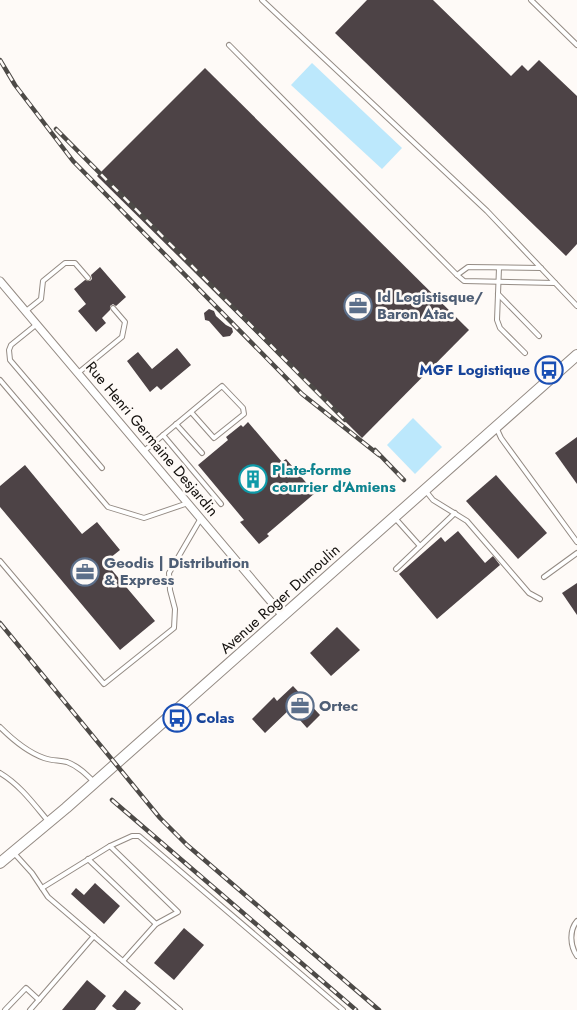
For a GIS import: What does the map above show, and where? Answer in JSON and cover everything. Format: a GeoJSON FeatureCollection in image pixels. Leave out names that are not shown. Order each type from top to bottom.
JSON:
{"type":"FeatureCollection","features":[{"type":"Feature","properties":{"kind":"main road","name":"Avenue Roger Dumoulin"},"geometry":{"type":"LineString","coordinates":[[0,862],[49,823],[577,355]]}},
{"type":"Feature","properties":{"kind":"street","name":"Rue Henri Germaine Desjardin"},"geometry":{"type":"LineString","coordinates":[[0,280],[3,289],[26,311],[283,616]]}},
{"type":"Feature","properties":{"kind":"lane"},"geometry":{"type":"LineString","coordinates":[[262,0],[487,211],[577,306]]}},
{"type":"Feature","properties":{"kind":"lane"},"geometry":{"type":"LineString","coordinates":[[531,0],[577,45]]}},
{"type":"Feature","properties":{"kind":"lane"},"geometry":{"type":"LineString","coordinates":[[229,45],[464,281],[555,283]]}},
{"type":"Feature","properties":{"kind":"lane"},"geometry":{"type":"LineString","coordinates":[[26,311],[40,299],[43,281],[65,263],[75,263],[88,278]]}},
{"type":"Feature","properties":{"kind":"lane"},"geometry":{"type":"LineString","coordinates":[[457,274],[468,267],[541,268]]}},
{"type":"Feature","properties":{"kind":"lane"},"geometry":{"type":"LineString","coordinates":[[499,268],[497,320],[500,328],[524,353]]}},
{"type":"Feature","properties":{"kind":"lane"},"geometry":{"type":"LineString","coordinates":[[498,294],[539,336]]}},
{"type":"Feature","properties":{"kind":"lane"},"geometry":{"type":"LineString","coordinates":[[78,373],[122,337],[125,322],[113,308]]}},
{"type":"Feature","properties":{"kind":"lane"},"geometry":{"type":"LineString","coordinates":[[37,324],[11,346],[9,350],[10,360],[102,468]]}},
{"type":"Feature","properties":{"kind":"lane"},"geometry":{"type":"LineString","coordinates":[[0,380],[108,507],[144,518],[188,503]]}},
{"type":"Feature","properties":{"kind":"lane"},"geometry":{"type":"LineString","coordinates":[[144,452],[163,435],[222,386],[243,408],[244,414],[214,438],[191,412]]}},
{"type":"Feature","properties":{"kind":"lane"},"geometry":{"type":"LineString","coordinates":[[176,424],[202,453]]}},
{"type":"Feature","properties":{"kind":"lane"},"geometry":{"type":"LineString","coordinates":[[495,427],[501,438],[577,542]]}},
{"type":"Feature","properties":{"kind":"lane"},"geometry":{"type":"LineString","coordinates":[[163,435],[221,504]]}},
{"type":"Feature","properties":{"kind":"lane"},"geometry":{"type":"LineString","coordinates":[[425,490],[433,500],[468,521],[529,593],[540,600]]}},
{"type":"Feature","properties":{"kind":"lane"},"geometry":{"type":"LineString","coordinates":[[396,569],[455,513]]}},
{"type":"Feature","properties":{"kind":"lane"},"geometry":{"type":"LineString","coordinates":[[0,561],[104,684],[174,628],[175,609],[170,590],[169,573],[201,518]]}},
{"type":"Feature","properties":{"kind":"lane"},"geometry":{"type":"LineString","coordinates":[[394,518],[420,546]]}},
{"type":"Feature","properties":{"kind":"lane"},"geometry":{"type":"LineString","coordinates":[[544,577],[577,553]]}},
{"type":"Feature","properties":{"kind":"lane"},"geometry":{"type":"LineString","coordinates":[[0,727],[11,738],[43,758],[76,766],[94,783]]}},
{"type":"Feature","properties":{"kind":"lane"},"geometry":{"type":"LineString","coordinates":[[0,773],[11,779],[25,792],[49,823]]}},
{"type":"Feature","properties":{"kind":"lane"},"geometry":{"type":"LineString","coordinates":[[42,888],[110,846],[132,836],[139,836],[343,1010]]}},
{"type":"Feature","properties":{"kind":"lane"},"geometry":{"type":"LineString","coordinates":[[110,846],[178,912],[156,924],[124,961]]}},
{"type":"Feature","properties":{"kind":"lane"},"geometry":{"type":"LineString","coordinates":[[13,852],[32,873],[48,896],[180,1010]]}},
{"type":"Feature","properties":{"kind":"lane"},"geometry":{"type":"LineString","coordinates":[[88,859],[156,924]]}},
{"type":"Feature","properties":{"kind":"lane"},"geometry":{"type":"LineString","coordinates":[[577,921],[573,926],[571,941],[577,956]]}},
{"type":"Feature","properties":{"kind":"lane"},"geometry":{"type":"LineString","coordinates":[[31,1009],[94,936]]}},
{"type":"Feature","properties":{"kind":"lane"},"geometry":{"type":"LineString","coordinates":[[6,1010],[26,988],[38,1000]]}},
{"type":"Feature","properties":{"kind":"water"},"geometry":{"type":"Polygon","coordinates":[[[312,63],[402,148],[382,169],[291,85],[312,63]]]}},
{"type":"Feature","properties":{"kind":"water"},"geometry":{"type":"Polygon","coordinates":[[[413,418],[442,447],[415,474],[387,445],[413,418]]]}},
{"type":"Feature","properties":{"kind":"building"},"geometry":{"type":"Polygon","coordinates":[[[367,0],[433,0],[511,76],[522,65],[528,71],[539,60],[577,96],[577,244],[566,256],[335,33],[367,0]]]}},
{"type":"Feature","properties":{"kind":"building"},"geometry":{"type":"Polygon","coordinates":[[[205,68],[469,330],[362,438],[97,176],[205,68]]]}},
{"type":"Feature","properties":{"kind":"building"},"geometry":{"type":"Polygon","coordinates":[[[100,267],[126,297],[116,306],[113,304],[110,306],[110,310],[102,318],[106,323],[96,332],[78,311],[86,304],[74,289],[85,280],[90,281],[92,279],[91,275],[100,267]]]}},
{"type":"Feature","properties":{"kind":"building"},"geometry":{"type":"Polygon","coordinates":[[[209,309],[214,311],[216,316],[232,328],[233,332],[230,336],[223,337],[209,321],[205,320],[204,313],[209,309]]]}},
{"type":"Feature","properties":{"kind":"building"},"geometry":{"type":"Polygon","coordinates":[[[177,348],[191,365],[161,390],[157,386],[150,392],[127,361],[138,352],[152,369],[177,348]]]}},
{"type":"Feature","properties":{"kind":"building","name":"Plate-forme courrier d'Amiens"},"geometry":{"type":"Polygon","coordinates":[[[248,422],[282,462],[286,459],[315,493],[267,534],[269,536],[259,544],[240,522],[244,520],[198,465],[228,440],[226,437],[248,422]]]}},
{"type":"Feature","properties":{"kind":"building"},"geometry":{"type":"Polygon","coordinates":[[[577,437],[577,484],[555,453],[577,437]]]}},
{"type":"Feature","properties":{"kind":"building"},"geometry":{"type":"Polygon","coordinates":[[[25,465],[82,534],[97,522],[120,550],[105,562],[155,621],[120,650],[0,507],[0,486],[25,465]]]}},
{"type":"Feature","properties":{"kind":"building"},"geometry":{"type":"Polygon","coordinates":[[[496,475],[547,533],[518,559],[466,501],[496,475]]]}},
{"type":"Feature","properties":{"kind":"building"},"geometry":{"type":"Polygon","coordinates":[[[458,531],[485,563],[493,556],[500,565],[437,619],[399,574],[441,537],[445,542],[458,531]]]}},
{"type":"Feature","properties":{"kind":"building"},"geometry":{"type":"Polygon","coordinates":[[[577,583],[577,615],[562,593],[577,583]]]}},
{"type":"Feature","properties":{"kind":"building"},"geometry":{"type":"Polygon","coordinates":[[[337,627],[360,650],[331,676],[310,653],[337,627]]]}},
{"type":"Feature","properties":{"kind":"building"},"geometry":{"type":"Polygon","coordinates":[[[293,686],[320,715],[307,728],[290,709],[265,733],[252,719],[274,697],[277,701],[293,686]]]}},
{"type":"Feature","properties":{"kind":"building"},"geometry":{"type":"Polygon","coordinates":[[[95,883],[120,906],[104,924],[71,894],[76,888],[84,895],[95,883]]]}},
{"type":"Feature","properties":{"kind":"building"},"geometry":{"type":"Polygon","coordinates":[[[184,928],[204,945],[174,980],[154,963],[184,928]]]}},
{"type":"Feature","properties":{"kind":"building"},"geometry":{"type":"Polygon","coordinates":[[[87,980],[106,996],[95,1010],[62,1010],[87,980]]]}},
{"type":"Feature","properties":{"kind":"building"},"geometry":{"type":"Polygon","coordinates":[[[125,990],[141,1003],[135,1010],[117,1010],[112,1006],[125,990]]]}},
{"type":"Feature","properties":{"kind":"railway"},"geometry":{"type":"LineString","coordinates":[[0,60],[15,85],[73,161],[302,394],[379,455]]}},
{"type":"Feature","properties":{"kind":"railway"},"geometry":{"type":"LineString","coordinates":[[56,129],[345,420]]}},
{"type":"Feature","properties":{"kind":"railway"},"geometry":{"type":"LineString","coordinates":[[375,450],[404,480]]}},
{"type":"Feature","properties":{"kind":"railway"},"geometry":{"type":"LineString","coordinates":[[0,623],[160,818],[187,845],[379,1010]]}},
{"type":"Feature","properties":{"kind":"railway"},"geometry":{"type":"LineString","coordinates":[[112,800],[356,1010]]}},
{"type":"Feature","properties":{"kind":"place","name":"Id Logistisque/ Baron Atac"},"geometry":{"type":"Point","coordinates":[358,306]}},
{"type":"Feature","properties":{"kind":"place","name":"MGF Logistique"},"geometry":{"type":"Point","coordinates":[549,370]}},
{"type":"Feature","properties":{"kind":"place","name":"Plate-forme courrier d'Amiens"},"geometry":{"type":"Point","coordinates":[253,479]}},
{"type":"Feature","properties":{"kind":"place","name":"Geodis | Distribution & Express"},"geometry":{"type":"Point","coordinates":[85,572]}},
{"type":"Feature","properties":{"kind":"place","name":"Ortec"},"geometry":{"type":"Point","coordinates":[300,706]}},
{"type":"Feature","properties":{"kind":"place","name":"Colas"},"geometry":{"type":"Point","coordinates":[177,718]}}]}
